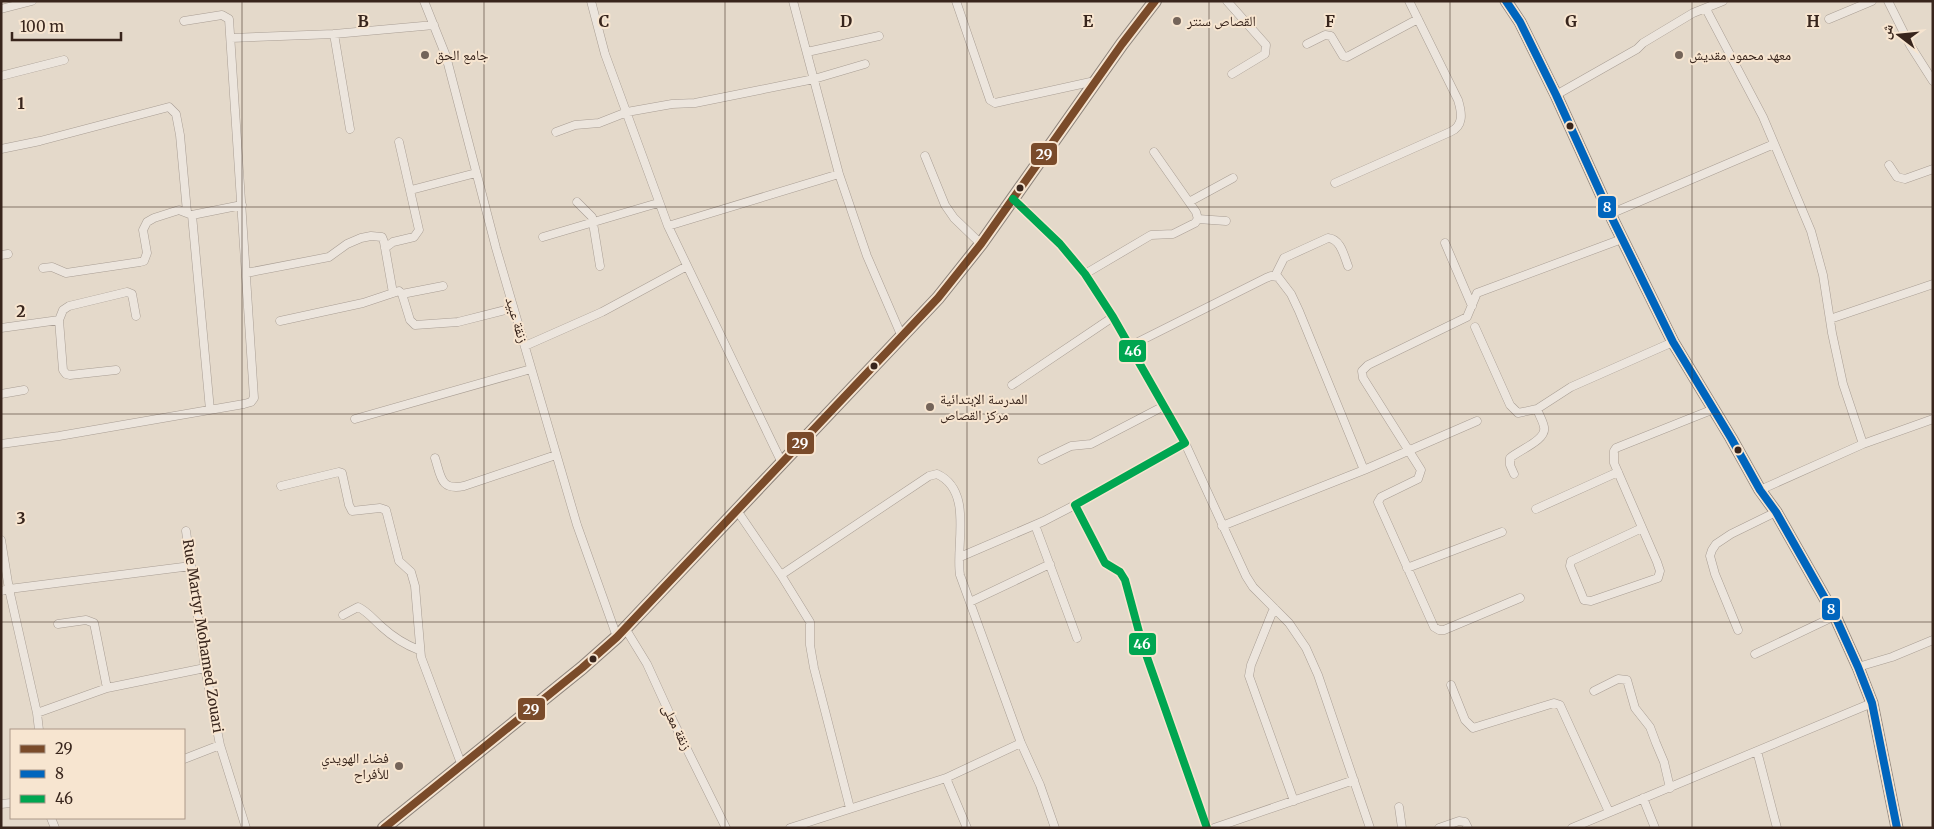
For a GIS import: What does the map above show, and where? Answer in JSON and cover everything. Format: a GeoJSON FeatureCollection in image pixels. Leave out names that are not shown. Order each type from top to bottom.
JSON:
{"type":"FeatureCollection","features":[{"type":"Feature","properties":{"kind":"main road"},"geometry":{"type":"LineString","coordinates":[[384,828],[582,668],[621,632],[736,509],[902,337],[948,287],[981,244],[1095,81],[1155,1]]}},
{"type":"Feature","properties":{"kind":"street"},"geometry":{"type":"LineString","coordinates":[[1,9],[32,1]]}},
{"type":"Feature","properties":{"kind":"street","name":"زنقة عبيد"},"geometry":{"type":"LineString","coordinates":[[424,1],[446,56],[513,308],[577,525],[621,632]]}},
{"type":"Feature","properties":{"kind":"street"},"geometry":{"type":"LineString","coordinates":[[592,1],[601,42],[658,202],[782,463]]}},
{"type":"Feature","properties":{"kind":"street"},"geometry":{"type":"LineString","coordinates":[[793,1],[840,174],[867,256],[902,337]]}},
{"type":"Feature","properties":{"kind":"street"},"geometry":{"type":"LineString","coordinates":[[956,1],[990,100],[995,103],[1095,81]]}},
{"type":"Feature","properties":{"kind":"street"},"geometry":{"type":"LineString","coordinates":[[1227,1],[1266,45],[1265,54],[1232,74]]}},
{"type":"Feature","properties":{"kind":"street"},"geometry":{"type":"LineString","coordinates":[[1335,183],[1456,130],[1460,124],[1461,110],[1458,100],[1409,1]]}},
{"type":"Feature","properties":{"kind":"street"},"geometry":{"type":"LineString","coordinates":[[1506,1],[1520,22],[1556,95],[1610,214],[1673,342],[1760,490],[1776,512],[1835,616],[1872,703],[1897,828]]}},
{"type":"Feature","properties":{"kind":"street"},"geometry":{"type":"LineString","coordinates":[[1556,95],[1636,49],[1693,13],[1724,1]]}},
{"type":"Feature","properties":{"kind":"street"},"geometry":{"type":"LineString","coordinates":[[1829,19],[1872,1]]}},
{"type":"Feature","properties":{"kind":"street"},"geometry":{"type":"LineString","coordinates":[[1888,1],[1910,45],[1933,81]]}},
{"type":"Feature","properties":{"kind":"street"},"geometry":{"type":"LineString","coordinates":[[1706,9],[1763,117],[1811,231],[1823,275],[1843,384],[1862,444]]}},
{"type":"Feature","properties":{"kind":"street"},"geometry":{"type":"LineString","coordinates":[[1,444],[210,410],[250,402],[254,398],[229,19],[225,15],[184,21]]}},
{"type":"Feature","properties":{"kind":"street"},"geometry":{"type":"LineString","coordinates":[[1306,44],[1325,35],[1331,36],[1343,56],[1347,57],[1418,19]]}},
{"type":"Feature","properties":{"kind":"street"},"geometry":{"type":"LineString","coordinates":[[231,38],[334,34],[434,25]]}},
{"type":"Feature","properties":{"kind":"street"},"geometry":{"type":"LineString","coordinates":[[334,34],[350,129]]}},
{"type":"Feature","properties":{"kind":"street"},"geometry":{"type":"LineString","coordinates":[[806,52],[879,36]]}},
{"type":"Feature","properties":{"kind":"street"},"geometry":{"type":"LineString","coordinates":[[1,76],[64,60]]}},
{"type":"Feature","properties":{"kind":"street"},"geometry":{"type":"LineString","coordinates":[[556,132],[575,125],[599,123],[627,112],[672,104],[695,103],[814,79],[865,64]]}},
{"type":"Feature","properties":{"kind":"street"},"geometry":{"type":"LineString","coordinates":[[1,149],[40,141],[169,107],[176,114],[189,213],[210,410]]}},
{"type":"Feature","properties":{"kind":"street"},"geometry":{"type":"LineString","coordinates":[[385,248],[393,242],[414,237],[419,230],[399,142]]}},
{"type":"Feature","properties":{"kind":"street"},"geometry":{"type":"LineString","coordinates":[[1610,214],[1774,144]]}},
{"type":"Feature","properties":{"kind":"street"},"geometry":{"type":"LineString","coordinates":[[1154,152],[1196,212],[1198,219]]}},
{"type":"Feature","properties":{"kind":"street"},"geometry":{"type":"LineString","coordinates":[[925,156],[945,205],[954,218],[981,244]]}},
{"type":"Feature","properties":{"kind":"street"},"geometry":{"type":"LineString","coordinates":[[1890,165],[1897,177],[1905,179],[1933,169]]}},
{"type":"Feature","properties":{"kind":"street"},"geometry":{"type":"LineString","coordinates":[[411,190],[476,173]]}},
{"type":"Feature","properties":{"kind":"street"},"geometry":{"type":"LineString","coordinates":[[668,226],[840,174]]}},
{"type":"Feature","properties":{"kind":"street"},"geometry":{"type":"LineString","coordinates":[[1189,202],[1233,178]]}},
{"type":"Feature","properties":{"kind":"street"},"geometry":{"type":"LineString","coordinates":[[1012,199],[1060,244],[1085,274],[1113,317],[1185,443],[1249,581],[1289,623],[1306,648],[1318,674],[1370,828]]}},
{"type":"Feature","properties":{"kind":"street"},"geometry":{"type":"LineString","coordinates":[[577,202],[590,214],[594,222],[600,266]]}},
{"type":"Feature","properties":{"kind":"street"},"geometry":{"type":"LineString","coordinates":[[543,237],[658,202]]}},
{"type":"Feature","properties":{"kind":"street"},"geometry":{"type":"LineString","coordinates":[[43,268],[52,267],[62,272],[70,273],[144,261],[147,253],[143,230],[148,222],[167,213],[179,210],[189,213],[242,205]]}},
{"type":"Feature","properties":{"kind":"street"},"geometry":{"type":"LineString","coordinates":[[1085,274],[1151,235],[1173,234],[1196,223],[1198,219]]}},
{"type":"Feature","properties":{"kind":"street"},"geometry":{"type":"LineString","coordinates":[[1198,219],[1226,221]]}},
{"type":"Feature","properties":{"kind":"street"},"geometry":{"type":"LineString","coordinates":[[246,273],[329,257],[347,244],[361,238],[371,236],[382,237],[392,293]]}},
{"type":"Feature","properties":{"kind":"street"},"geometry":{"type":"LineString","coordinates":[[1275,276],[1284,258],[1328,238],[1332,238],[1338,244],[1348,266]]}},
{"type":"Feature","properties":{"kind":"street"},"geometry":{"type":"LineString","coordinates":[[1520,598],[1444,630],[1434,627],[1378,502],[1381,497],[1418,479],[1421,470],[1362,378],[1362,371],[1368,365],[1463,320],[1469,314],[1477,293],[1622,239]]}},
{"type":"Feature","properties":{"kind":"street"},"geometry":{"type":"LineString","coordinates":[[1445,243],[1472,306]]}},
{"type":"Feature","properties":{"kind":"street"},"geometry":{"type":"LineString","coordinates":[[525,346],[602,312],[687,266]]}},
{"type":"Feature","properties":{"kind":"street"},"geometry":{"type":"LineString","coordinates":[[1130,346],[1266,278],[1275,276],[1280,278],[1299,311],[1364,470]]}},
{"type":"Feature","properties":{"kind":"street"},"geometry":{"type":"LineString","coordinates":[[1830,319],[1933,284]]}},
{"type":"Feature","properties":{"kind":"street"},"geometry":{"type":"LineString","coordinates":[[280,321],[363,302],[399,291],[402,294],[443,286]]}},
{"type":"Feature","properties":{"kind":"street"},"geometry":{"type":"LineString","coordinates":[[116,370],[66,374],[63,370],[59,320],[63,310],[69,306],[130,292],[133,296],[136,316]]}},
{"type":"Feature","properties":{"kind":"street"},"geometry":{"type":"LineString","coordinates":[[402,294],[410,320],[415,325],[458,322],[513,308]]}},
{"type":"Feature","properties":{"kind":"street"},"geometry":{"type":"LineString","coordinates":[[1012,385],[1113,317]]}},
{"type":"Feature","properties":{"kind":"street"},"geometry":{"type":"LineString","coordinates":[[1,328],[59,320]]}},
{"type":"Feature","properties":{"kind":"street"},"geometry":{"type":"LineString","coordinates":[[1475,327],[1514,410],[1523,413],[1537,409],[1571,387],[1673,342]]}},
{"type":"Feature","properties":{"kind":"street"},"geometry":{"type":"LineString","coordinates":[[355,419],[531,369]]}},
{"type":"Feature","properties":{"kind":"street"},"geometry":{"type":"LineString","coordinates":[[1,394],[24,390]]}},
{"type":"Feature","properties":{"kind":"street"},"geometry":{"type":"LineString","coordinates":[[1042,460],[1071,446],[1091,444],[1164,406]]}},
{"type":"Feature","properties":{"kind":"street"},"geometry":{"type":"LineString","coordinates":[[1514,474],[1510,465],[1510,458],[1540,439],[1544,434],[1544,427],[1537,409]]}},
{"type":"Feature","properties":{"kind":"street"},"geometry":{"type":"LineString","coordinates":[[1642,528],[1571,561],[1570,566],[1584,600],[1591,601],[1658,578],[1660,571],[1642,528],[1618,472],[1613,455],[1616,448],[1714,409]]}},
{"type":"Feature","properties":{"kind":"street"},"geometry":{"type":"LineString","coordinates":[[1760,490],[1862,444],[1933,419]]}},
{"type":"Feature","properties":{"kind":"street"},"geometry":{"type":"LineString","coordinates":[[1222,526],[1364,470],[1477,421]]}},
{"type":"Feature","properties":{"kind":"street"},"geometry":{"type":"LineString","coordinates":[[960,557],[1035,525],[1185,443]]}},
{"type":"Feature","properties":{"kind":"street"},"geometry":{"type":"LineString","coordinates":[[435,458],[443,482],[452,488],[464,486],[556,455]]}},
{"type":"Feature","properties":{"kind":"street"},"geometry":{"type":"LineString","coordinates":[[281,486],[339,472],[343,477],[352,511],[380,508],[386,510],[399,561],[411,572],[415,586],[419,650],[462,766]]}},
{"type":"Feature","properties":{"kind":"street"},"geometry":{"type":"LineString","coordinates":[[1536,509],[1618,472]]}},
{"type":"Feature","properties":{"kind":"street"},"geometry":{"type":"LineString","coordinates":[[781,574],[928,476],[937,474],[944,477],[950,484],[957,499],[961,530],[960,575],[1021,743],[1040,784],[1055,828]]}},
{"type":"Feature","properties":{"kind":"street"},"geometry":{"type":"LineString","coordinates":[[1075,504],[1105,563],[1120,572],[1125,580],[1142,643],[1204,827]]}},
{"type":"Feature","properties":{"kind":"street"},"geometry":{"type":"LineString","coordinates":[[736,509],[781,574],[811,624],[810,645],[814,668],[850,808]]}},
{"type":"Feature","properties":{"kind":"street"},"geometry":{"type":"LineString","coordinates":[[1738,630],[1710,556],[1716,544],[1731,534],[1776,512]]}},
{"type":"Feature","properties":{"kind":"street"},"geometry":{"type":"LineString","coordinates":[[1035,525],[1077,638]]}},
{"type":"Feature","properties":{"kind":"street","name":"Rue Martyr Mohamed Zouari"},"geometry":{"type":"LineString","coordinates":[[186,531],[205,668],[220,745],[246,828]]}},
{"type":"Feature","properties":{"kind":"street"},"geometry":{"type":"LineString","coordinates":[[1407,568],[1502,532]]}},
{"type":"Feature","properties":{"kind":"street"},"geometry":{"type":"LineString","coordinates":[[1,540],[5,590],[40,729]]}},
{"type":"Feature","properties":{"kind":"street"},"geometry":{"type":"LineString","coordinates":[[970,602],[1050,564]]}},
{"type":"Feature","properties":{"kind":"street"},"geometry":{"type":"LineString","coordinates":[[5,590],[191,566]]}},
{"type":"Feature","properties":{"kind":"street"},"geometry":{"type":"LineString","coordinates":[[343,615],[358,607],[363,609],[383,629],[409,646],[419,650]]}},
{"type":"Feature","properties":{"kind":"street"},"geometry":{"type":"LineString","coordinates":[[1274,608],[1251,664],[1249,676],[1294,801]]}},
{"type":"Feature","properties":{"kind":"street"},"geometry":{"type":"LineString","coordinates":[[1755,654],[1835,616]]}},
{"type":"Feature","properties":{"kind":"street"},"geometry":{"type":"LineString","coordinates":[[58,624],[86,620],[94,623],[107,688]]}},
{"type":"Feature","properties":{"kind":"street","name":"زنقة معلى"},"geometry":{"type":"LineString","coordinates":[[621,632],[648,664],[673,721],[726,828]]}},
{"type":"Feature","properties":{"kind":"street"},"geometry":{"type":"LineString","coordinates":[[1858,667],[1892,657],[1933,640]]}},
{"type":"Feature","properties":{"kind":"street"},"geometry":{"type":"LineString","coordinates":[[37,713],[107,688],[205,668]]}},
{"type":"Feature","properties":{"kind":"street"},"geometry":{"type":"LineString","coordinates":[[1594,691],[1618,679],[1627,680],[1635,708],[1650,727],[1664,762],[1670,788]]}},
{"type":"Feature","properties":{"kind":"street"},"geometry":{"type":"LineString","coordinates":[[1451,685],[1465,720],[1473,728],[1554,704],[1560,705],[1609,812]]}},
{"type":"Feature","properties":{"kind":"street"},"geometry":{"type":"LineString","coordinates":[[1572,828],[1872,703]]}},
{"type":"Feature","properties":{"kind":"street"},"geometry":{"type":"LineString","coordinates":[[790,828],[946,778],[1021,743]]}},
{"type":"Feature","properties":{"kind":"street"},"geometry":{"type":"LineString","coordinates":[[185,759],[220,745]]}},
{"type":"Feature","properties":{"kind":"street"},"geometry":{"type":"LineString","coordinates":[[1757,751],[1777,828]]}},
{"type":"Feature","properties":{"kind":"street"},"geometry":{"type":"LineString","coordinates":[[946,778],[967,828]]}},
{"type":"Feature","properties":{"kind":"street"},"geometry":{"type":"LineString","coordinates":[[1214,828],[1354,780]]}},
{"type":"Feature","properties":{"kind":"street"},"geometry":{"type":"LineString","coordinates":[[1643,798],[1655,828]]}},
{"type":"Feature","properties":{"kind":"street"},"geometry":{"type":"LineString","coordinates":[[1399,807],[1402,828]]}},
{"type":"Feature","properties":{"kind":"street"},"geometry":{"type":"LineString","coordinates":[[1439,828],[1461,820],[1465,822],[1468,828]]}},
{"type":"Feature","properties":{"kind":"transit line","name":"29"},"geometry":{"type":"LineString","coordinates":[[384,828],[582,668],[617,637],[938,298],[981,244],[1122,44],[1155,1]]}},
{"type":"Feature","properties":{"kind":"transit line","name":"8"},"geometry":{"type":"LineString","coordinates":[[1506,1],[1520,22],[1556,95],[1610,214],[1673,342],[1760,490],[1776,512],[1835,616],[1872,703],[1897,828]]}},
{"type":"Feature","properties":{"kind":"transit line","name":"46"},"geometry":{"type":"LineString","coordinates":[[1013,199],[1060,244],[1085,274],[1113,317],[1185,443],[1075,505],[1105,563],[1120,572],[1125,580],[1142,643],[1207,828]]}},
{"type":"Feature","properties":{"kind":"place","name":"القصاص سنتر"},"geometry":{"type":"Point","coordinates":[1177,21]}},
{"type":"Feature","properties":{"kind":"place","name":"جامع الحق"},"geometry":{"type":"Point","coordinates":[425,55]}},
{"type":"Feature","properties":{"kind":"place","name":"معهد محمود مقديش"},"geometry":{"type":"Point","coordinates":[1679,55]}},
{"type":"Feature","properties":{"kind":"place","name":"المدرسة الإبتدائية مركز القصاص"},"geometry":{"type":"Point","coordinates":[930,407]}},
{"type":"Feature","properties":{"kind":"place","name":"فضاء الهويدي للأفراح"},"geometry":{"type":"Point","coordinates":[399,766]}}]}
